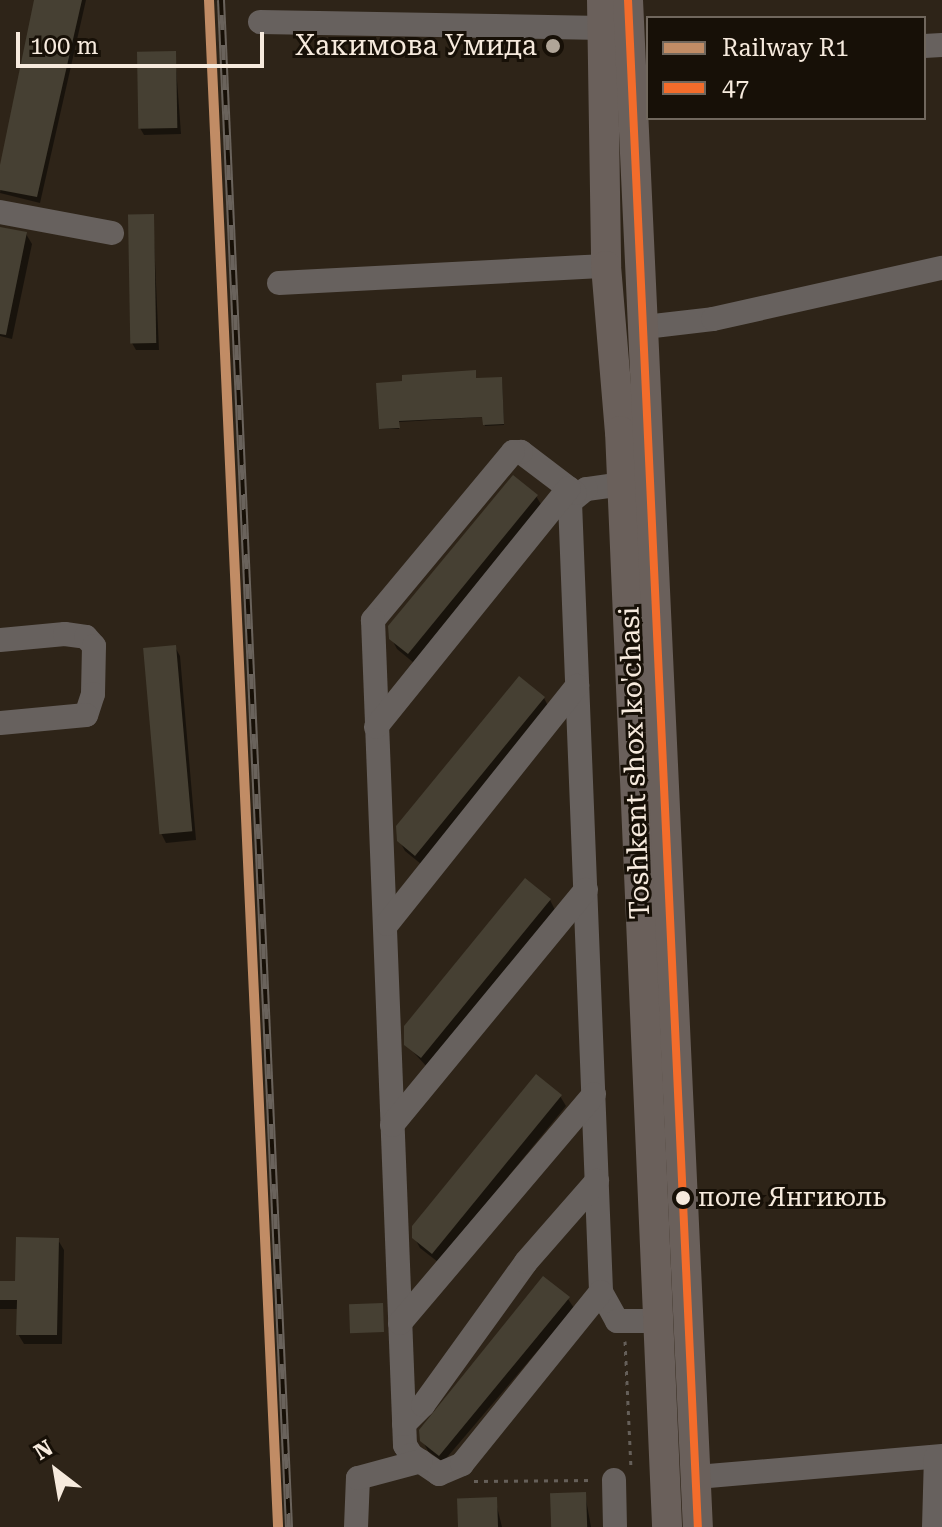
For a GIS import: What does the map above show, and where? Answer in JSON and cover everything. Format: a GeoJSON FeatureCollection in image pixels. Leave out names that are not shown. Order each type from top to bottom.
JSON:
{"type":"FeatureCollection","features":[{"type":"Feature","properties":{"kind":"main road","name":"Toshkent shox ko'chasi"},"geometry":{"type":"LineString","coordinates":[[628,0],[639,55],[645,327],[698,1527]]}},
{"type":"Feature","properties":{"kind":"main road","name":"Toshkent shox ko'chasi"},"geometry":{"type":"LineString","coordinates":[[603,14],[606,266],[623,484],[667,1527]]}},
{"type":"Feature","properties":{"kind":"main road"},"geometry":{"type":"LineString","coordinates":[[620,431],[650,430]]}},
{"type":"Feature","properties":{"kind":"street"},"geometry":{"type":"LineString","coordinates":[[260,22],[603,14]]}},
{"type":"Feature","properties":{"kind":"street"},"geometry":{"type":"LineString","coordinates":[[0,212],[112,233]]}},
{"type":"Feature","properties":{"kind":"street"},"geometry":{"type":"LineString","coordinates":[[279,283],[606,266]]}},
{"type":"Feature","properties":{"kind":"street"},"geometry":{"type":"LineString","coordinates":[[645,327],[713,319],[942,268]]}},
{"type":"Feature","properties":{"kind":"street"},"geometry":{"type":"LineString","coordinates":[[601,1292],[452,1472],[439,1474],[405,1445],[387,924],[372,631],[379,611],[513,452],[521,452],[572,490],[623,484]]}},
{"type":"Feature","properties":{"kind":"street"},"geometry":{"type":"LineString","coordinates":[[572,490],[570,502],[601,1292],[617,1321],[658,1321]]}},
{"type":"Feature","properties":{"kind":"street"},"geometry":{"type":"LineString","coordinates":[[376,727],[572,490]]}},
{"type":"Feature","properties":{"kind":"street"},"geometry":{"type":"LineString","coordinates":[[0,640],[65,634],[86,637],[94,646],[93,694],[86,715],[0,723]]}},
{"type":"Feature","properties":{"kind":"street"},"geometry":{"type":"LineString","coordinates":[[387,924],[577,686]]}},
{"type":"Feature","properties":{"kind":"street"},"geometry":{"type":"LineString","coordinates":[[392,1125],[586,890]]}},
{"type":"Feature","properties":{"kind":"street"},"geometry":{"type":"LineString","coordinates":[[400,1323],[594,1094]]}},
{"type":"Feature","properties":{"kind":"street"},"geometry":{"type":"LineString","coordinates":[[404,1424],[423,1405],[526,1262],[597,1181]]}},
{"type":"Feature","properties":{"kind":"street"},"geometry":{"type":"LineString","coordinates":[[697,1477],[939,1456],[934,1527]]}},
{"type":"Feature","properties":{"kind":"street"},"geometry":{"type":"LineString","coordinates":[[356,1527],[358,1478],[421,1461]]}},
{"type":"Feature","properties":{"kind":"street"},"geometry":{"type":"LineString","coordinates":[[614,1480],[615,1527]]}},
{"type":"Feature","properties":{"kind":"path"},"geometry":{"type":"LineString","coordinates":[[452,1472],[466,1481],[632,1479],[624,1321]]}},
{"type":"Feature","properties":{"kind":"building"},"geometry":{"type":"Polygon","coordinates":[[[34,0],[82,0],[37,197],[0,190],[0,165],[34,0]]]}},
{"type":"Feature","properties":{"kind":"building"},"geometry":{"type":"Polygon","coordinates":[[[176,51],[177,128],[138,129],[137,52],[176,51]]]}},
{"type":"Feature","properties":{"kind":"building"},"geometry":{"type":"Polygon","coordinates":[[[128,214],[154,214],[156,343],[130,343],[128,214]]]}},
{"type":"Feature","properties":{"kind":"building"},"geometry":{"type":"Polygon","coordinates":[[[0,227],[27,232],[6,335],[0,334],[0,227]]]}},
{"type":"Feature","properties":{"kind":"building"},"geometry":{"type":"Polygon","coordinates":[[[476,370],[476,378],[502,377],[504,424],[483,425],[482,417],[399,421],[400,428],[379,429],[376,383],[402,381],[402,375],[476,370]]]}},
{"type":"Feature","properties":{"kind":"building"},"geometry":{"type":"Polygon","coordinates":[[[513,475],[538,495],[408,654],[389,639],[388,626],[513,475]]]}},
{"type":"Feature","properties":{"kind":"building"},"geometry":{"type":"Polygon","coordinates":[[[176,645],[192,831],[159,834],[143,648],[176,645]]]}},
{"type":"Feature","properties":{"kind":"building"},"geometry":{"type":"Polygon","coordinates":[[[519,676],[545,697],[415,856],[397,841],[396,826],[519,676]]]}},
{"type":"Feature","properties":{"kind":"building"},"geometry":{"type":"Polygon","coordinates":[[[525,878],[551,899],[421,1058],[404,1045],[404,1026],[525,878]]]}},
{"type":"Feature","properties":{"kind":"building"},"geometry":{"type":"Polygon","coordinates":[[[536,1074],[562,1095],[432,1254],[412,1238],[412,1226],[536,1074]]]}},
{"type":"Feature","properties":{"kind":"building"},"geometry":{"type":"Polygon","coordinates":[[[16,1237],[59,1238],[57,1335],[16,1335],[17,1300],[0,1300],[0,1281],[15,1281],[16,1237]]]}},
{"type":"Feature","properties":{"kind":"building"},"geometry":{"type":"Polygon","coordinates":[[[543,1276],[570,1297],[439,1456],[420,1441],[419,1430],[543,1276]]]}},
{"type":"Feature","properties":{"kind":"building"},"geometry":{"type":"Polygon","coordinates":[[[383,1303],[384,1332],[350,1333],[349,1304],[383,1303]]]}},
{"type":"Feature","properties":{"kind":"building"},"geometry":{"type":"Polygon","coordinates":[[[586,1492],[587,1527],[551,1527],[550,1493],[586,1492]]]}},
{"type":"Feature","properties":{"kind":"building"},"geometry":{"type":"Polygon","coordinates":[[[497,1497],[498,1527],[458,1527],[457,1498],[497,1497]]]}},
{"type":"Feature","properties":{"kind":"railway"},"geometry":{"type":"LineString","coordinates":[[221,0],[289,1527]]}},
{"type":"Feature","properties":{"kind":"rail line","name":"R1"},"geometry":{"type":"LineString","coordinates":[[209,0],[278,1527]]}},
{"type":"Feature","properties":{"kind":"transit line","name":"47"},"geometry":{"type":"LineString","coordinates":[[628,0],[698,1527]]}},
{"type":"Feature","properties":{"kind":"place","name":"Хакимова Умида"},"geometry":{"type":"Point","coordinates":[553,46]}},
{"type":"Feature","properties":{"kind":"place","name":"поле Янгиюль"},"geometry":{"type":"Point","coordinates":[683,1198]}}]}
